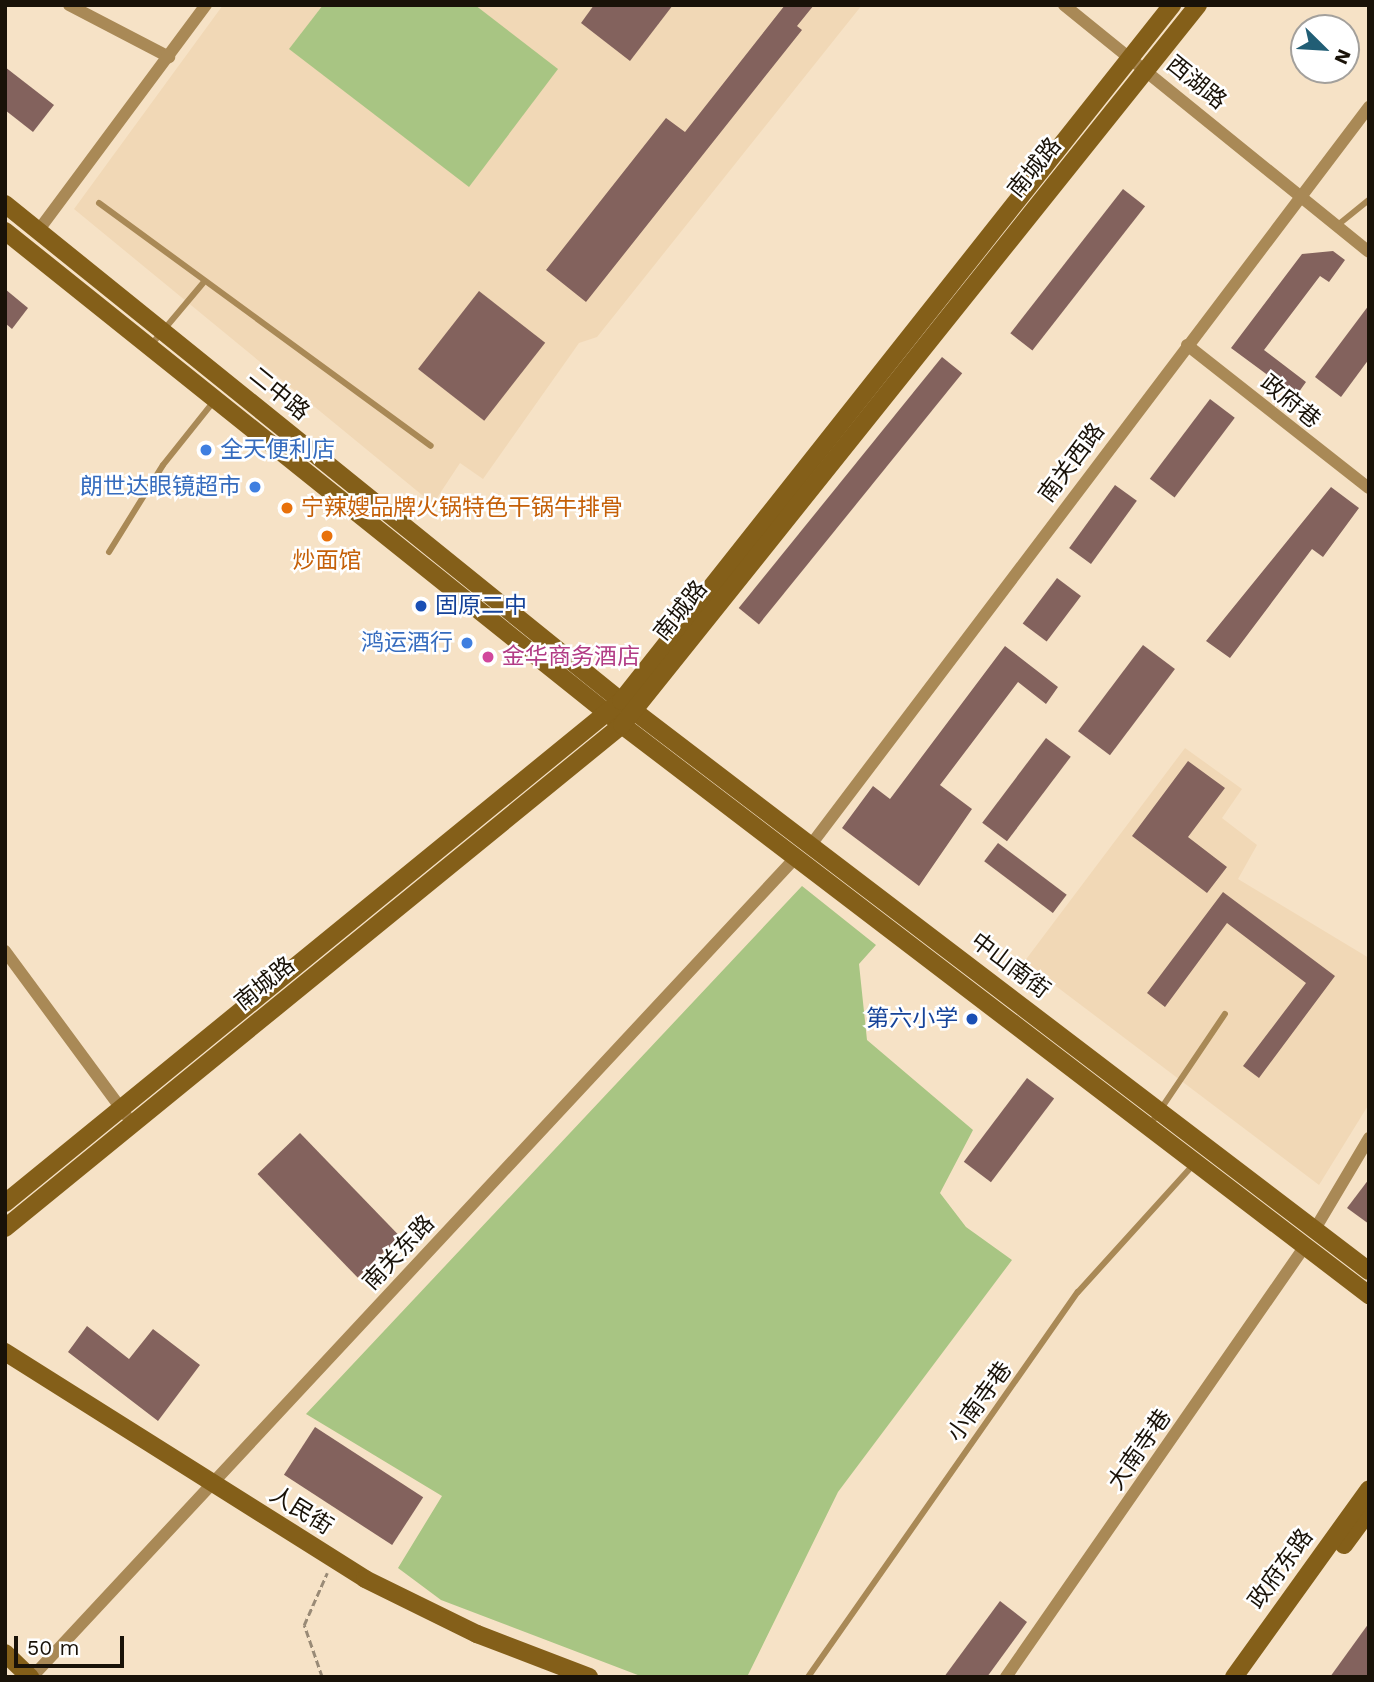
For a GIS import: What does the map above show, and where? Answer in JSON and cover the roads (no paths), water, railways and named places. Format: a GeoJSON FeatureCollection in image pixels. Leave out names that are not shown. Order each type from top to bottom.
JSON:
{"type":"FeatureCollection","features":[{"type":"Feature","properties":{"kind":"main road","name":"南城路"},"geometry":{"type":"LineString","coordinates":[[5,1228],[622,725],[621,709],[1172,5]]}},
{"type":"Feature","properties":{"kind":"main road","name":"南城路"},"geometry":{"type":"LineString","coordinates":[[5,1203],[122,1106],[621,709],[1198,5]]}},
{"type":"Feature","properties":{"kind":"main road","name":"二中路"},"geometry":{"type":"LineString","coordinates":[[5,204],[621,709]]}},
{"type":"Feature","properties":{"kind":"main road","name":"二中路"},"geometry":{"type":"LineString","coordinates":[[5,231],[216,399],[621,709]]}},
{"type":"Feature","properties":{"kind":"main road","name":"中山南街"},"geometry":{"type":"LineString","coordinates":[[621,709],[810,846],[1155,1118],[1197,1161],[1369,1294]]}},
{"type":"Feature","properties":{"kind":"main road","name":"中山南街"},"geometry":{"type":"LineString","coordinates":[[622,725],[796,858],[1155,1118],[1315,1228],[1369,1271]]}},
{"type":"Feature","properties":{"kind":"main road","name":"人民街"},"geometry":{"type":"LineString","coordinates":[[5,1352],[333,1560],[428,1612],[589,1677]]}},
{"type":"Feature","properties":{"kind":"main road","name":"政府东路"},"geometry":{"type":"LineString","coordinates":[[1234,1677],[1369,1489]]}},
{"type":"Feature","properties":{"kind":"main road","name":"政府东路"},"geometry":{"type":"LineString","coordinates":[[1246,1677],[1369,1511]]}},
{"type":"Feature","properties":{"kind":"main road"},"geometry":{"type":"LineString","coordinates":[[5,1653],[31,1677]]}},
{"type":"Feature","properties":{"kind":"street"},"geometry":{"type":"LineString","coordinates":[[69,5],[169,57]]}},
{"type":"Feature","properties":{"kind":"street"},"geometry":{"type":"LineString","coordinates":[[38,231],[206,5]]}},
{"type":"Feature","properties":{"kind":"street","name":"西湖路"},"geometry":{"type":"LineString","coordinates":[[1064,5],[1339,224],[1369,252]]}},
{"type":"Feature","properties":{"kind":"street","name":"南关西路"},"geometry":{"type":"LineString","coordinates":[[810,846],[1369,107]]}},
{"type":"Feature","properties":{"kind":"street","name":"政府巷"},"geometry":{"type":"LineString","coordinates":[[1187,345],[1369,488]]}},
{"type":"Feature","properties":{"kind":"street","name":"南关东路"},"geometry":{"type":"LineString","coordinates":[[31,1677],[796,858]]}},
{"type":"Feature","properties":{"kind":"street"},"geometry":{"type":"LineString","coordinates":[[5,951],[122,1106],[131,1124]]}},
{"type":"Feature","properties":{"kind":"street"},"geometry":{"type":"LineString","coordinates":[[1315,1228],[1369,1138]]}},
{"type":"Feature","properties":{"kind":"street","name":"大南寺巷"},"geometry":{"type":"LineString","coordinates":[[1006,1677],[1305,1246]]}},
{"type":"Feature","properties":{"kind":"lane"},"geometry":{"type":"LineString","coordinates":[[1339,224],[1369,200]]}},
{"type":"Feature","properties":{"kind":"lane"},"geometry":{"type":"LineString","coordinates":[[99,203],[203,283],[431,446]]}},
{"type":"Feature","properties":{"kind":"lane"},"geometry":{"type":"LineString","coordinates":[[150,347],[203,283]]}},
{"type":"Feature","properties":{"kind":"lane"},"geometry":{"type":"LineString","coordinates":[[109,552],[163,465],[216,399]]}},
{"type":"Feature","properties":{"kind":"lane"},"geometry":{"type":"LineString","coordinates":[[1155,1118],[1225,1014]]}},
{"type":"Feature","properties":{"kind":"lane","name":"小南寺巷"},"geometry":{"type":"LineString","coordinates":[[808,1677],[1078,1292],[1197,1161]]}},
{"type":"Feature","properties":{"kind":"place","name":"全天便利店"},"geometry":{"type":"Point","coordinates":[206,450]}},
{"type":"Feature","properties":{"kind":"place","name":"朗世达眼镜超市"},"geometry":{"type":"Point","coordinates":[255,487]}},
{"type":"Feature","properties":{"kind":"place","name":"宁辣嫂品牌火锅特色干锅牛排骨"},"geometry":{"type":"Point","coordinates":[287,508]}},
{"type":"Feature","properties":{"kind":"place","name":"炒面馆"},"geometry":{"type":"Point","coordinates":[327,536]}},
{"type":"Feature","properties":{"kind":"place","name":"固原二中"},"geometry":{"type":"Point","coordinates":[421,606]}},
{"type":"Feature","properties":{"kind":"place","name":"鸿运酒行"},"geometry":{"type":"Point","coordinates":[467,643]}},
{"type":"Feature","properties":{"kind":"place","name":"金华商务酒店"},"geometry":{"type":"Point","coordinates":[488,657]}},
{"type":"Feature","properties":{"kind":"place","name":"第六小学"},"geometry":{"type":"Point","coordinates":[972,1019]}}]}
